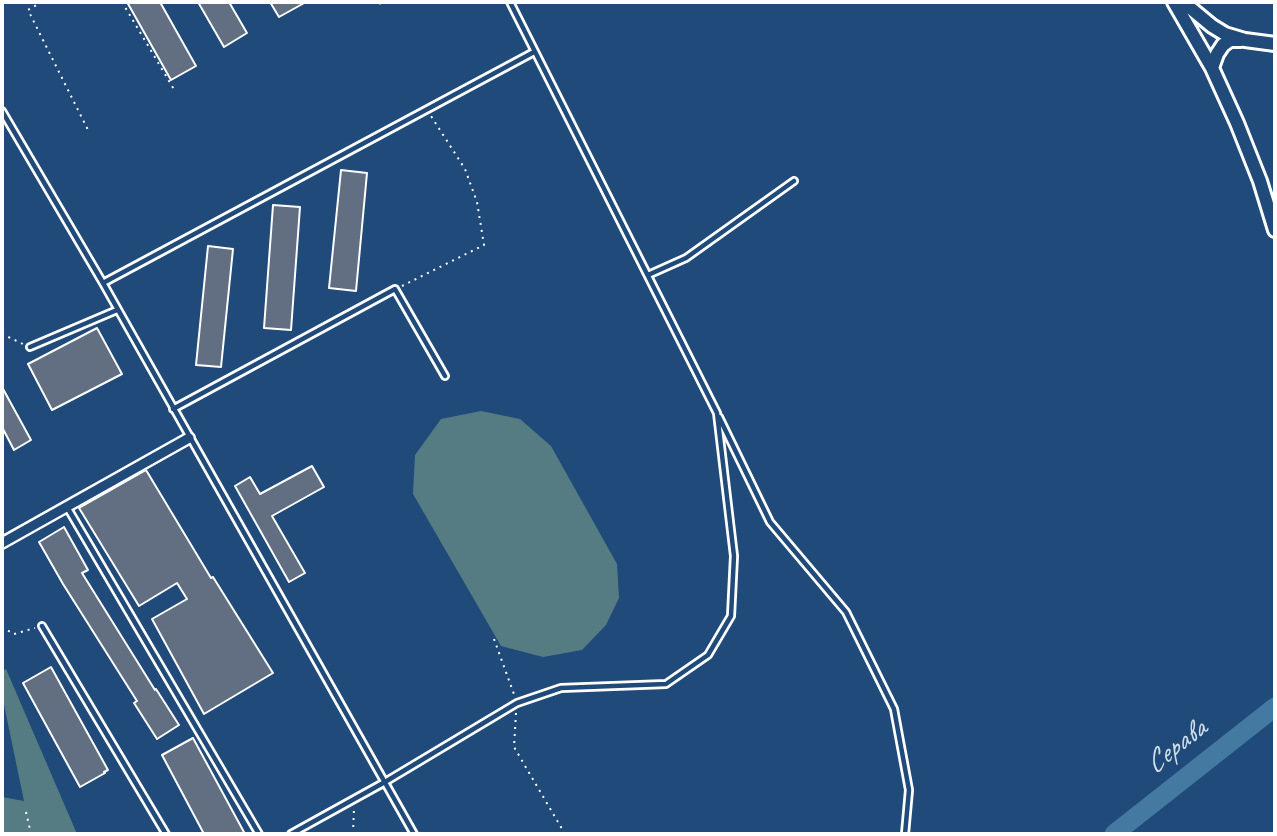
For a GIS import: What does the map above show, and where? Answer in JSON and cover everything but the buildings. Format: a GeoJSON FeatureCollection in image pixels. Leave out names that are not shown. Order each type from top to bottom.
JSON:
{"type":"FeatureCollection","features":[{"type":"Feature","properties":{"kind":"street"},"geometry":{"type":"LineString","coordinates":[[1174,2],[1212,68],[1253,164],[1275,230]]}},
{"type":"Feature","properties":{"kind":"street"},"geometry":{"type":"LineString","coordinates":[[1183,2],[1225,34],[1245,40]]}},
{"type":"Feature","properties":{"kind":"street"},"geometry":{"type":"LineString","coordinates":[[1212,68],[1217,54],[1230,40],[1275,44]]}},
{"type":"Feature","properties":{"kind":"street"},"geometry":{"type":"LineString","coordinates":[[2,543],[190,438]]}},
{"type":"Feature","properties":{"kind":"lane"},"geometry":{"type":"LineString","coordinates":[[510,2],[771,522],[846,612],[894,709],[909,790],[905,834]]}},
{"type":"Feature","properties":{"kind":"lane"},"geometry":{"type":"LineString","coordinates":[[103,283],[534,52]]}},
{"type":"Feature","properties":{"kind":"lane"},"geometry":{"type":"LineString","coordinates":[[2,111],[103,283],[414,834]]}},
{"type":"Feature","properties":{"kind":"lane"},"geometry":{"type":"LineString","coordinates":[[648,275],[686,258],[794,181]]}},
{"type":"Feature","properties":{"kind":"lane"},"geometry":{"type":"LineString","coordinates":[[173,409],[396,289],[445,376]]}},
{"type":"Feature","properties":{"kind":"lane"},"geometry":{"type":"LineString","coordinates":[[30,347],[117,310]]}},
{"type":"Feature","properties":{"kind":"lane"},"geometry":{"type":"LineString","coordinates":[[291,834],[385,782],[517,703],[561,688],[666,684],[708,655],[731,616],[734,556],[717,413]]}},
{"type":"Feature","properties":{"kind":"lane"},"geometry":{"type":"LineString","coordinates":[[67,506],[259,834]]}},
{"type":"Feature","properties":{"kind":"lane"},"geometry":{"type":"LineString","coordinates":[[42,626],[166,834]]}},
{"type":"Feature","properties":{"kind":"path"},"geometry":{"type":"LineString","coordinates":[[42,2],[28,10],[88,130]]}},
{"type":"Feature","properties":{"kind":"path"},"geometry":{"type":"LineString","coordinates":[[122,2],[175,91]]}},
{"type":"Feature","properties":{"kind":"path"},"geometry":{"type":"LineString","coordinates":[[372,2],[388,2]]}},
{"type":"Feature","properties":{"kind":"path"},"geometry":{"type":"LineString","coordinates":[[396,289],[484,245],[477,202],[465,169],[427,110]]}},
{"type":"Feature","properties":{"kind":"path"},"geometry":{"type":"LineString","coordinates":[[2,334],[30,347]]}},
{"type":"Feature","properties":{"kind":"path"},"geometry":{"type":"LineString","coordinates":[[2,628],[14,634],[42,626]]}},
{"type":"Feature","properties":{"kind":"path"},"geometry":{"type":"LineString","coordinates":[[494,639],[517,703],[514,747],[565,834]]}},
{"type":"Feature","properties":{"kind":"path"},"geometry":{"type":"LineString","coordinates":[[353,834],[354,799]]}},
{"type":"Feature","properties":{"kind":"path"},"geometry":{"type":"LineString","coordinates":[[26,812],[31,834]]}},
{"type":"Feature","properties":{"kind":"green space"},"geometry":{"type":"Polygon","coordinates":[[[481,411],[520,419],[551,446],[617,564],[619,598],[606,625],[582,650],[543,657],[501,646],[413,494],[415,455],[441,419],[481,411]]]}},
{"type":"Feature","properties":{"kind":"green space"},"geometry":{"type":"Polygon","coordinates":[[[6,669],[77,834],[2,834],[2,797],[24,801],[2,695],[2,671],[6,669]]]}},
{"type":"Feature","properties":{"kind":"waterway","name":"Серава"},"geometry":{"type":"LineString","coordinates":[[1114,834],[1275,707]]}}]}
